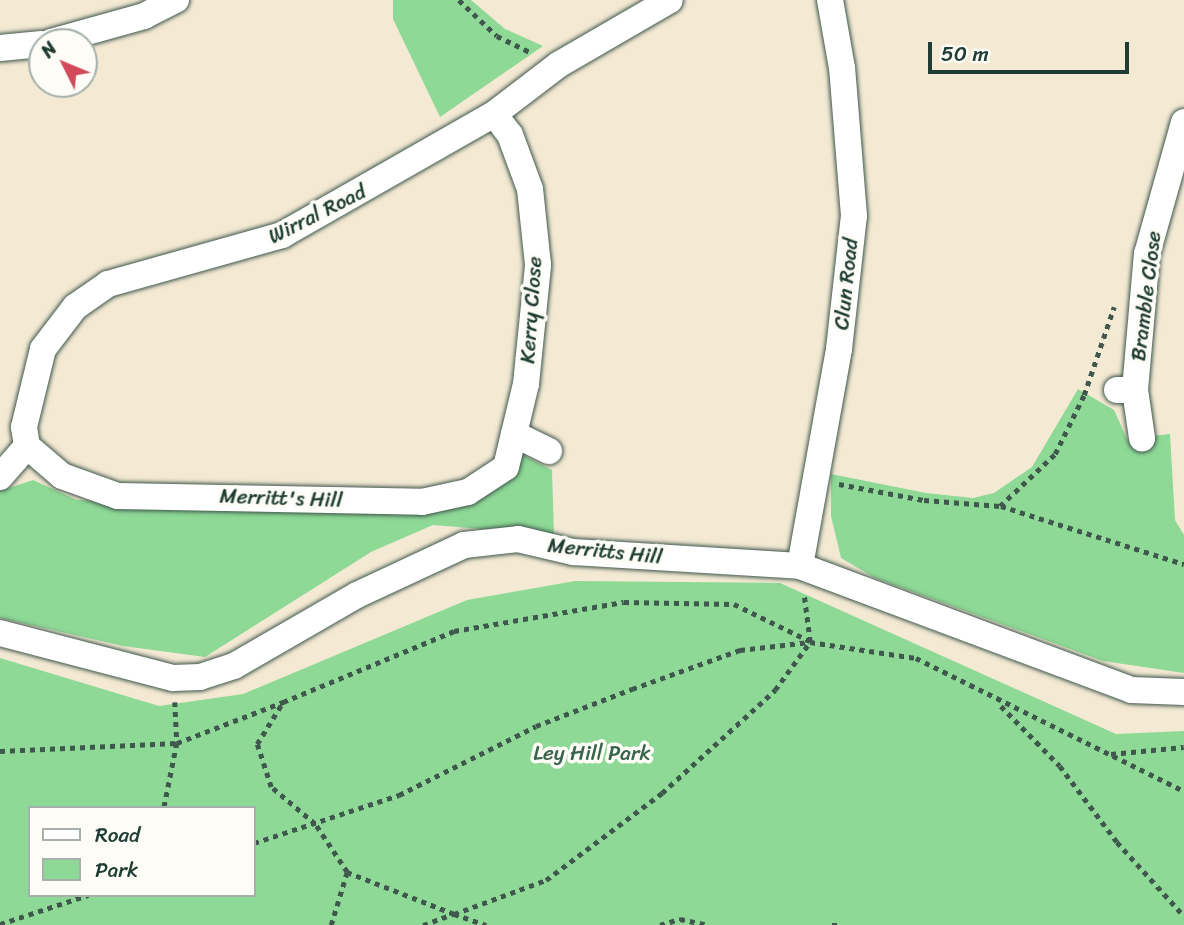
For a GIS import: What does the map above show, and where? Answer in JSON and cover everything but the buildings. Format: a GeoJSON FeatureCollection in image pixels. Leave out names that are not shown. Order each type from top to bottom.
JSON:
{"type":"FeatureCollection","features":[{"type":"Feature","properties":{"kind":"street"},"geometry":{"type":"LineString","coordinates":[[98,29],[144,16],[176,0]]}},
{"type":"Feature","properties":{"kind":"street","name":"Wirral Road"},"geometry":{"type":"LineString","coordinates":[[27,446],[24,427],[43,349],[75,307],[108,284],[282,235],[494,114],[558,65],[670,0]]}},
{"type":"Feature","properties":{"kind":"street","name":"Clun Road"},"geometry":{"type":"LineString","coordinates":[[800,566],[839,349],[854,216],[842,68],[830,0]]}},
{"type":"Feature","properties":{"kind":"street"},"geometry":{"type":"LineString","coordinates":[[0,48],[28,45]]}},
{"type":"Feature","properties":{"kind":"street","name":"Kerry Close"},"geometry":{"type":"LineString","coordinates":[[494,114],[510,135],[530,189],[538,265],[526,384],[514,434]]}},
{"type":"Feature","properties":{"kind":"street","name":"Bramble Close"},"geometry":{"type":"LineString","coordinates":[[1142,438],[1126,390],[1147,254],[1184,122]]}},
{"type":"Feature","properties":{"kind":"street"},"geometry":{"type":"LineString","coordinates":[[514,434],[548,451]]}},
{"type":"Feature","properties":{"kind":"street","name":"Merritt's Hill"},"geometry":{"type":"LineString","coordinates":[[27,446],[62,476],[118,496],[422,502],[468,492],[506,467],[514,434]]}},
{"type":"Feature","properties":{"kind":"street"},"geometry":{"type":"LineString","coordinates":[[0,477],[27,446]]}},
{"type":"Feature","properties":{"kind":"street","name":"Merritts Hill"},"geometry":{"type":"LineString","coordinates":[[0,633],[173,678],[200,677],[234,666],[357,596],[464,545],[519,539],[573,552],[800,566],[1131,690],[1184,692]]}},
{"type":"Feature","properties":{"kind":"path"},"geometry":{"type":"LineString","coordinates":[[459,0],[496,36],[558,65]]}},
{"type":"Feature","properties":{"kind":"path"},"geometry":{"type":"LineString","coordinates":[[1000,506],[1055,454],[1084,395],[1116,300]]}},
{"type":"Feature","properties":{"kind":"path"},"geometry":{"type":"LineString","coordinates":[[817,479],[924,500],[1000,506],[1184,564]]}},
{"type":"Feature","properties":{"kind":"path"},"geometry":{"type":"LineString","coordinates":[[424,925],[546,880],[662,793],[775,690],[810,642],[800,566]]}},
{"type":"Feature","properties":{"kind":"path"},"geometry":{"type":"LineString","coordinates":[[0,751],[177,743],[454,631],[624,602],[734,604],[810,642]]}},
{"type":"Feature","properties":{"kind":"path"},"geometry":{"type":"LineString","coordinates":[[256,843],[399,795],[536,726],[632,689],[740,650],[810,642],[916,658],[996,701],[1184,791]]}},
{"type":"Feature","properties":{"kind":"path"},"geometry":{"type":"LineString","coordinates":[[164,806],[177,743],[175,694]]}},
{"type":"Feature","properties":{"kind":"path"},"geometry":{"type":"LineString","coordinates":[[996,701],[1060,766],[1117,842],[1184,916]]}},
{"type":"Feature","properties":{"kind":"path"},"geometry":{"type":"LineString","coordinates":[[283,702],[257,744],[271,788],[315,824],[347,872],[486,925]]}},
{"type":"Feature","properties":{"kind":"path"},"geometry":{"type":"LineString","coordinates":[[1110,754],[1184,747]]}},
{"type":"Feature","properties":{"kind":"path"},"geometry":{"type":"LineString","coordinates":[[331,925],[347,872]]}},
{"type":"Feature","properties":{"kind":"path"},"geometry":{"type":"LineString","coordinates":[[0,924],[82,897]]}},
{"type":"Feature","properties":{"kind":"path"},"geometry":{"type":"LineString","coordinates":[[660,925],[680,919],[709,925]]}},
{"type":"Feature","properties":{"kind":"path"},"geometry":{"type":"LineString","coordinates":[[832,925],[842,925]]}},
{"type":"Feature","properties":{"kind":"green space"},"geometry":{"type":"Polygon","coordinates":[[[393,0],[471,0],[505,29],[543,46],[440,117],[393,19],[393,0]]]}},
{"type":"Feature","properties":{"kind":"green space"},"geometry":{"type":"Polygon","coordinates":[[[1078,389],[1114,410],[1127,439],[1170,434],[1175,520],[1184,535],[1184,673],[1103,661],[875,578],[841,558],[831,516],[831,474],[926,493],[973,498],[994,493],[1032,467],[1078,389]]]}},
{"type":"Feature","properties":{"kind":"green space"},"geometry":{"type":"Polygon","coordinates":[[[523,455],[552,470],[554,535],[433,525],[371,552],[205,657],[123,646],[0,618],[0,491],[33,480],[77,500],[414,515],[481,494],[523,455]]]}},
{"type":"Feature","properties":{"kind":"green space","name":"Ley Hill Park"},"geometry":{"type":"Polygon","coordinates":[[[575,581],[780,583],[1116,734],[1184,731],[1184,925],[0,925],[0,658],[159,706],[243,694],[467,600],[575,581]]]}}]}
